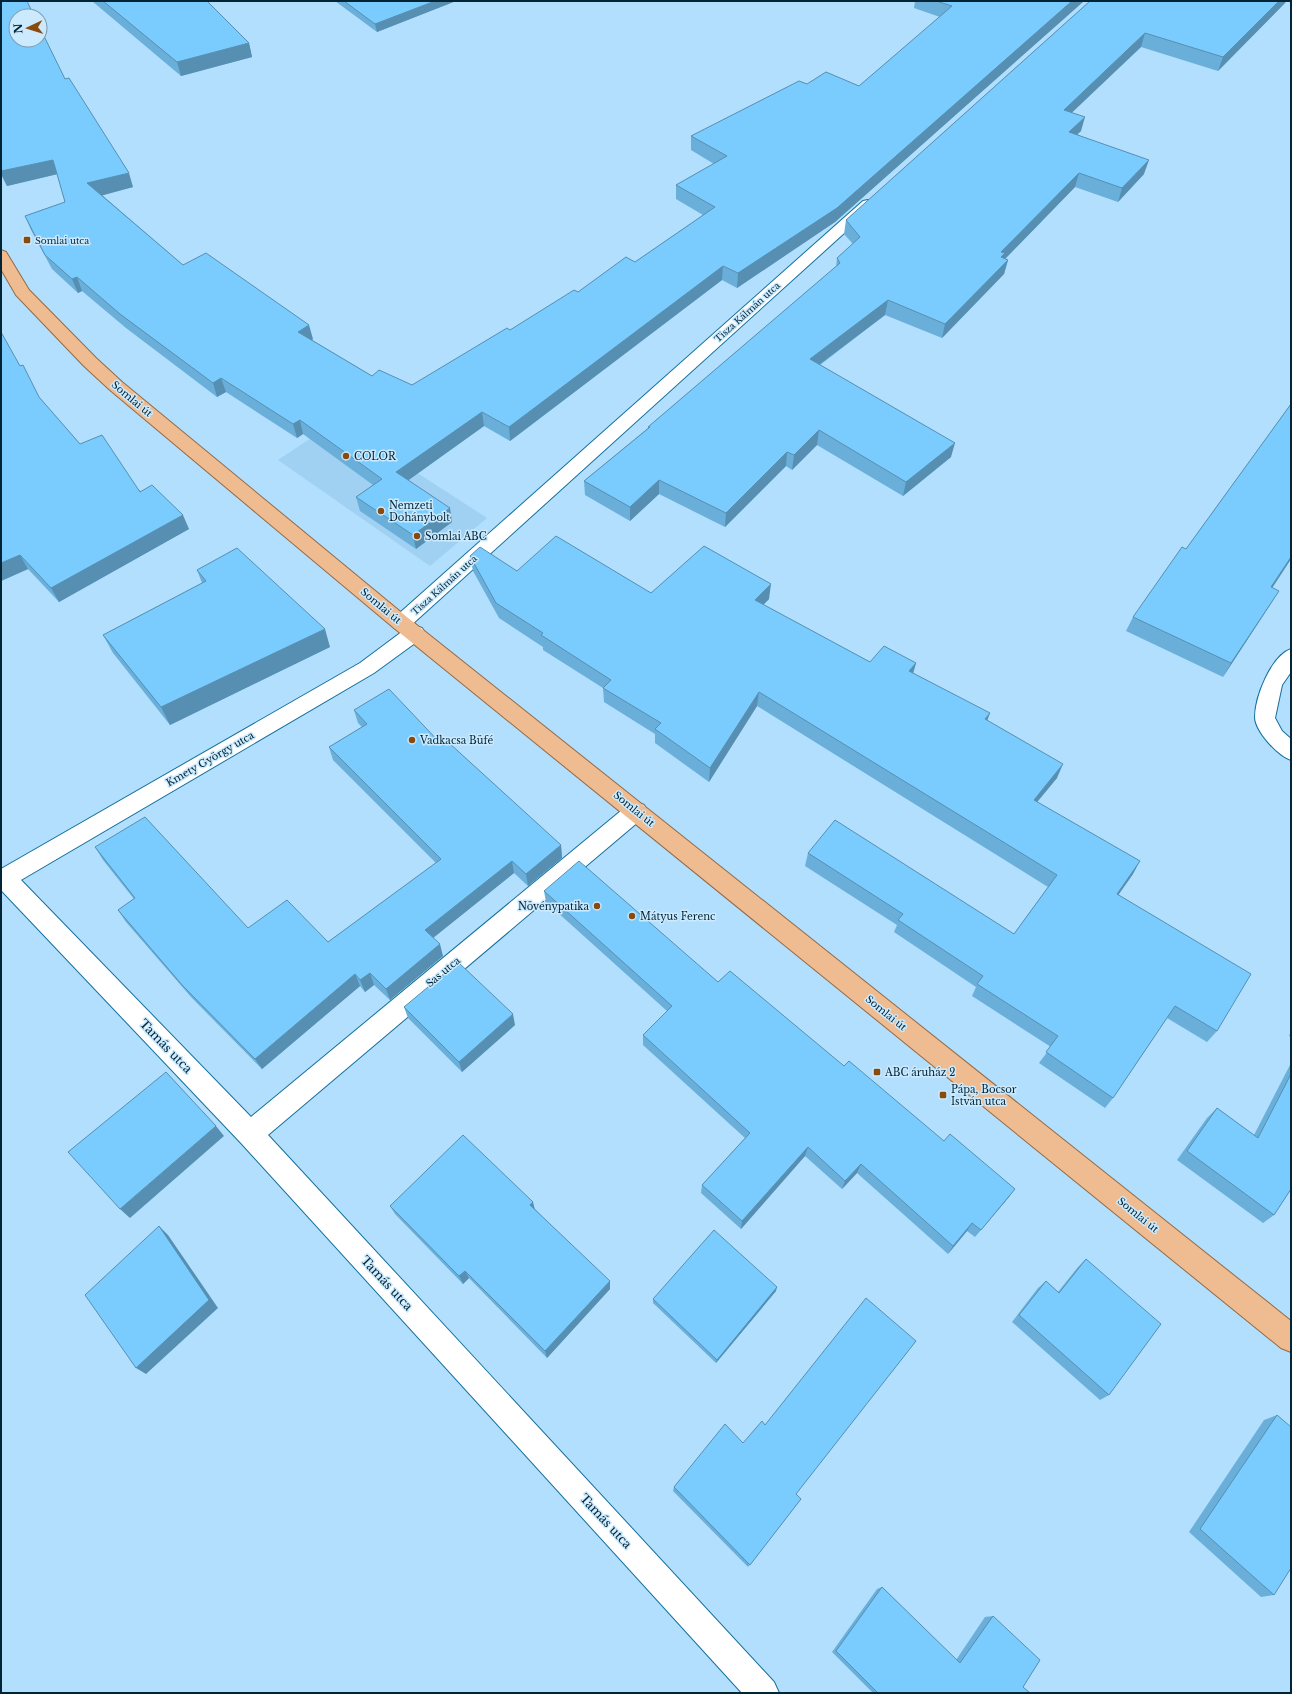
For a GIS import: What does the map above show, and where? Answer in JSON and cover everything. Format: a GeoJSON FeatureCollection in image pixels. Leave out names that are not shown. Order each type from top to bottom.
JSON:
{"type":"FeatureCollection","features":[{"type":"Feature","properties":{"kind":"main road","name":"Somlai út"},"geometry":{"type":"LineString","coordinates":[[1,255],[22,292],[95,367],[408,628],[1291,1338]]}},
{"type":"Feature","properties":{"kind":"street","name":"Tisza Kálmán utca"},"geometry":{"type":"LineString","coordinates":[[408,628],[877,196]]}},
{"type":"Feature","properties":{"kind":"street","name":"Kmety György utca"},"geometry":{"type":"LineString","coordinates":[[3,879],[367,668],[408,628]]}},
{"type":"Feature","properties":{"kind":"street"},"geometry":{"type":"LineString","coordinates":[[1291,657],[1272,683],[1265,718],[1276,737],[1291,752]]}},
{"type":"Feature","properties":{"kind":"street","name":"Sas utca"},"geometry":{"type":"LineString","coordinates":[[250,1134],[636,810]]}},
{"type":"Feature","properties":{"kind":"street","name":"Tamás utca"},"geometry":{"type":"LineString","coordinates":[[3,879],[250,1134],[763,1693]]}},
{"type":"Feature","properties":{"kind":"shaded area"},"geometry":{"type":"Polygon","coordinates":[[[337,421],[487,518],[430,566],[278,460],[337,421]]]}},
{"type":"Feature","properties":{"kind":"building"},"geometry":{"type":"Polygon","coordinates":[[[1,1],[27,1],[30,8],[8,8],[8,48],[48,48],[48,44],[65,79],[69,78],[129,173],[87,183],[183,265],[206,253],[309,325],[298,332],[372,376],[379,370],[412,385],[507,328],[510,330],[574,290],[578,292],[626,257],[635,262],[715,207],[676,185],[727,156],[691,136],[799,81],[807,84],[826,72],[859,86],[952,6],[936,1],[1072,1],[837,208],[738,273],[723,266],[509,427],[482,412],[396,472],[450,508],[413,535],[356,497],[382,479],[300,420],[293,424],[221,378],[213,383],[120,314],[77,277],[72,279],[45,255],[25,216],[65,202],[53,160],[1,171],[1,1]]]}},
{"type":"Feature","properties":{"kind":"building"},"geometry":{"type":"Polygon","coordinates":[[[103,1],[207,1],[249,43],[177,62],[103,1]]]}},
{"type":"Feature","properties":{"kind":"building"},"geometry":{"type":"Polygon","coordinates":[[[344,1],[435,1],[375,24],[344,1]]]}},
{"type":"Feature","properties":{"kind":"building"},"geometry":{"type":"Polygon","coordinates":[[[1090,1],[1279,1],[1223,57],[1145,33],[1064,110],[1085,117],[1069,132],[1149,160],[1122,188],[1079,173],[1001,252],[1005,253],[1001,257],[1008,260],[945,324],[888,300],[810,359],[955,443],[906,482],[819,430],[794,455],[787,452],[726,513],[659,480],[630,507],[584,481],[650,427],[648,427],[840,263],[837,258],[860,237],[846,220],[1090,1]]]}},
{"type":"Feature","properties":{"kind":"building"},"geometry":{"type":"Polygon","coordinates":[[[1,332],[20,366],[23,365],[39,397],[80,444],[102,435],[140,492],[152,485],[183,515],[51,588],[20,555],[1,563],[1,332]]]}},
{"type":"Feature","properties":{"kind":"building"},"geometry":{"type":"Polygon","coordinates":[[[1291,404],[1291,557],[1271,587],[1279,591],[1231,663],[1133,617],[1182,547],[1186,549],[1291,404]]]}},
{"type":"Feature","properties":{"kind":"building"},"geometry":{"type":"Polygon","coordinates":[[[556,536],[651,593],[704,546],[771,584],[755,600],[870,662],[884,646],[916,663],[909,671],[990,713],[985,719],[1063,764],[1034,800],[1140,861],[1117,894],[1251,974],[1217,1031],[1175,1006],[1113,1098],[1046,1052],[1058,1036],[977,984],[983,976],[898,920],[903,914],[808,853],[835,820],[1014,934],[1057,875],[759,692],[710,768],[655,729],[661,723],[603,688],[611,680],[541,635],[543,633],[496,603],[470,556],[480,547],[517,571],[556,536]]]}},
{"type":"Feature","properties":{"kind":"building"},"geometry":{"type":"Polygon","coordinates":[[[237,548],[325,629],[161,707],[103,635],[206,581],[197,570],[237,548]]]}},
{"type":"Feature","properties":{"kind":"building"},"geometry":{"type":"Polygon","coordinates":[[[389,689],[443,746],[448,742],[561,845],[526,874],[512,861],[425,930],[440,944],[386,989],[370,973],[360,980],[355,974],[255,1059],[183,986],[118,910],[135,898],[95,847],[145,817],[248,928],[287,900],[328,942],[441,859],[329,747],[367,724],[354,710],[389,689]]]}},
{"type":"Feature","properties":{"kind":"building"},"geometry":{"type":"Polygon","coordinates":[[[579,861],[718,982],[730,971],[844,1066],[849,1061],[944,1141],[950,1134],[1015,1189],[981,1230],[972,1223],[953,1246],[861,1164],[845,1181],[808,1147],[742,1221],[702,1185],[750,1133],[643,1035],[672,1006],[544,891],[579,861]]]}},
{"type":"Feature","properties":{"kind":"building"},"geometry":{"type":"Polygon","coordinates":[[[458,962],[513,1014],[459,1062],[404,1007],[458,962]]]}},
{"type":"Feature","properties":{"kind":"building"},"geometry":{"type":"Polygon","coordinates":[[[166,1072],[216,1126],[120,1209],[68,1152],[166,1072]]]}},
{"type":"Feature","properties":{"kind":"building"},"geometry":{"type":"Polygon","coordinates":[[[1291,1074],[1291,1189],[1274,1215],[1187,1151],[1217,1108],[1258,1138],[1291,1074]]]}},
{"type":"Feature","properties":{"kind":"building"},"geometry":{"type":"Polygon","coordinates":[[[463,1135],[533,1202],[530,1205],[610,1281],[545,1351],[465,1271],[459,1276],[390,1206],[463,1135]]]}},
{"type":"Feature","properties":{"kind":"building"},"geometry":{"type":"Polygon","coordinates":[[[159,1226],[209,1300],[136,1368],[85,1295],[159,1226]]]}},
{"type":"Feature","properties":{"kind":"building"},"geometry":{"type":"Polygon","coordinates":[[[714,1230],[777,1287],[717,1360],[653,1299],[714,1230]]]}},
{"type":"Feature","properties":{"kind":"building"},"geometry":{"type":"Polygon","coordinates":[[[1086,1259],[1161,1324],[1109,1395],[1019,1315],[1046,1281],[1059,1293],[1086,1259]]]}},
{"type":"Feature","properties":{"kind":"building"},"geometry":{"type":"Polygon","coordinates":[[[866,1298],[916,1341],[796,1494],[801,1499],[750,1565],[674,1487],[725,1424],[743,1443],[762,1421],[765,1425],[866,1298]]]}},
{"type":"Feature","properties":{"kind":"building"},"geometry":{"type":"Polygon","coordinates":[[[1277,1415],[1291,1427],[1291,1568],[1274,1595],[1200,1529],[1277,1415]]]}},
{"type":"Feature","properties":{"kind":"building"},"geometry":{"type":"Polygon","coordinates":[[[882,1587],[960,1663],[993,1616],[1040,1660],[1023,1687],[1030,1693],[878,1693],[836,1651],[882,1587]]]}},
{"type":"Feature","properties":{"kind":"place","name":"Somlai utca"},"geometry":{"type":"Point","coordinates":[27,240]}},
{"type":"Feature","properties":{"kind":"place","name":"COLOR"},"geometry":{"type":"Point","coordinates":[346,456]}},
{"type":"Feature","properties":{"kind":"place","name":"Nemzeti Dohánybolt"},"geometry":{"type":"Point","coordinates":[381,511]}},
{"type":"Feature","properties":{"kind":"place","name":"Somlai ABC"},"geometry":{"type":"Point","coordinates":[417,536]}},
{"type":"Feature","properties":{"kind":"place","name":"Vadkacsa Büfé"},"geometry":{"type":"Point","coordinates":[412,740]}},
{"type":"Feature","properties":{"kind":"place","name":"Növénypatika"},"geometry":{"type":"Point","coordinates":[597,906]}},
{"type":"Feature","properties":{"kind":"place","name":"Mátyus Ferenc"},"geometry":{"type":"Point","coordinates":[632,916]}},
{"type":"Feature","properties":{"kind":"place","name":"ABC áruház 2"},"geometry":{"type":"Point","coordinates":[877,1072]}},
{"type":"Feature","properties":{"kind":"place","name":"Pápa, Bocsor István utca"},"geometry":{"type":"Point","coordinates":[943,1095]}}]}
